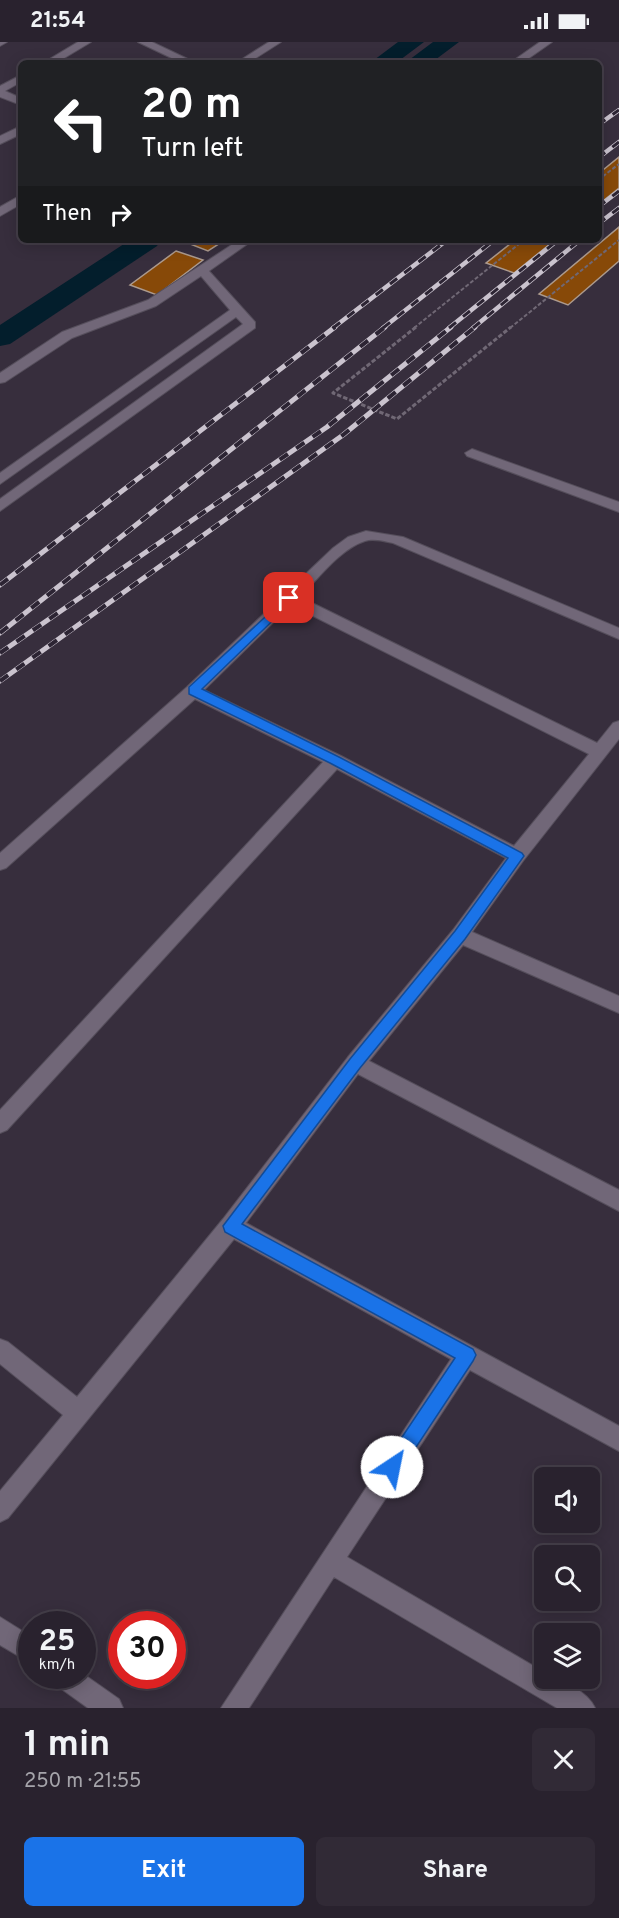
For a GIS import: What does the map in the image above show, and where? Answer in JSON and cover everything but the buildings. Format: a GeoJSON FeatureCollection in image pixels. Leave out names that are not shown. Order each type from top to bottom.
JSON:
{"type":"FeatureCollection","features":[{"type":"Feature","properties":{"kind":"street"},"geometry":{"type":"LineString","coordinates":[[53,60],[86,42]]}},
{"type":"Feature","properties":{"kind":"street"},"geometry":{"type":"LineString","coordinates":[[143,42],[184,60]]}},
{"type":"Feature","properties":{"kind":"street"},"geometry":{"type":"LineString","coordinates":[[246,60],[276,42]]}},
{"type":"Feature","properties":{"kind":"street"},"geometry":{"type":"LineString","coordinates":[[520,60],[547,42]]}},
{"type":"Feature","properties":{"kind":"street"},"geometry":{"type":"LineString","coordinates":[[0,91],[18,80]]}},
{"type":"Feature","properties":{"kind":"street"},"geometry":{"type":"LineString","coordinates":[[0,91],[18,100]]}},
{"type":"Feature","properties":{"kind":"street"},"geometry":{"type":"LineString","coordinates":[[0,141],[18,131]]}},
{"type":"Feature","properties":{"kind":"street"},"geometry":{"type":"LineString","coordinates":[[0,212],[18,201]]}},
{"type":"Feature","properties":{"kind":"street"},"geometry":{"type":"LineString","coordinates":[[0,379],[67,335],[152,303],[242,243]]}},
{"type":"Feature","properties":{"kind":"street"},"geometry":{"type":"LineString","coordinates":[[0,506],[250,325],[202,270]]}},
{"type":"Feature","properties":{"kind":"street"},"geometry":{"type":"LineString","coordinates":[[0,480],[237,311]]}},
{"type":"Feature","properties":{"kind":"street"},"geometry":{"type":"LineString","coordinates":[[472,453],[619,507]]}},
{"type":"Feature","properties":{"kind":"street"},"geometry":{"type":"LineString","coordinates":[[0,863],[193,690],[357,537],[376,534],[398,540],[619,634]]}},
{"type":"Feature","properties":{"kind":"street"},"geometry":{"type":"LineString","coordinates":[[289,598],[598,751]]}},
{"type":"Feature","properties":{"kind":"street"},"geometry":{"type":"LineString","coordinates":[[193,690],[335,760],[517,856]]}},
{"type":"Feature","properties":{"kind":"street"},"geometry":{"type":"LineString","coordinates":[[0,1510],[231,1226],[355,1063],[460,935],[517,856],[619,727]]}},
{"type":"Feature","properties":{"kind":"street"},"geometry":{"type":"LineString","coordinates":[[0,1124],[335,760]]}},
{"type":"Feature","properties":{"kind":"street"},"geometry":{"type":"LineString","coordinates":[[460,935],[619,1005]]}},
{"type":"Feature","properties":{"kind":"street"},"geometry":{"type":"LineString","coordinates":[[355,1063],[619,1201]]}},
{"type":"Feature","properties":{"kind":"street"},"geometry":{"type":"LineString","coordinates":[[231,1226],[619,1439]]}},
{"type":"Feature","properties":{"kind":"street"},"geometry":{"type":"LineString","coordinates":[[0,1350],[78,1412]]}},
{"type":"Feature","properties":{"kind":"street"},"geometry":{"type":"LineString","coordinates":[[234,1708],[467,1355]]}},
{"type":"Feature","properties":{"kind":"street"},"geometry":{"type":"LineString","coordinates":[[330,1561],[582,1708]]}},
{"type":"Feature","properties":{"kind":"street"},"geometry":{"type":"LineString","coordinates":[[0,1629],[18,1642]]}},
{"type":"Feature","properties":{"kind":"street"},"geometry":{"type":"LineString","coordinates":[[83,1689],[110,1708]]}},
{"type":"Feature","properties":{"kind":"path"},"geometry":{"type":"LineString","coordinates":[[602,177],[619,164]]}},
{"type":"Feature","properties":{"kind":"path"},"geometry":{"type":"LineString","coordinates":[[520,243],[333,393],[397,419],[619,240]]}},
{"type":"Feature","properties":{"kind":"waterway"},"geometry":{"type":"LineString","coordinates":[[386,60],[413,42]]}},
{"type":"Feature","properties":{"kind":"waterway"},"geometry":{"type":"LineString","coordinates":[[421,60],[448,42]]}},
{"type":"Feature","properties":{"kind":"waterway"},"geometry":{"type":"LineString","coordinates":[[0,338],[143,243]]}},
{"type":"Feature","properties":{"kind":"railway"},"geometry":{"type":"LineString","coordinates":[[602,122],[619,110]]}},
{"type":"Feature","properties":{"kind":"railway"},"geometry":{"type":"LineString","coordinates":[[602,155],[619,142]]}},
{"type":"Feature","properties":{"kind":"railway"},"geometry":{"type":"LineString","coordinates":[[602,204],[619,191]]}},
{"type":"Feature","properties":{"kind":"railway"},"geometry":{"type":"LineString","coordinates":[[602,221],[619,208]]}},
{"type":"Feature","properties":{"kind":"railway"},"geometry":{"type":"LineString","coordinates":[[333,328],[443,243]]}},
{"type":"Feature","properties":{"kind":"railway"},"geometry":{"type":"LineString","coordinates":[[383,328],[490,243]]}},
{"type":"Feature","properties":{"kind":"railway"},"geometry":{"type":"LineString","coordinates":[[449,328],[554,243]]}},
{"type":"Feature","properties":{"kind":"railway"},"geometry":{"type":"LineString","coordinates":[[473,328],[576,243]]}},
{"type":"Feature","properties":{"kind":"railway"},"geometry":{"type":"LineString","coordinates":[[0,585],[335,327]]}},
{"type":"Feature","properties":{"kind":"railway"},"geometry":{"type":"LineString","coordinates":[[0,633],[385,327]]}},
{"type":"Feature","properties":{"kind":"railway"},"geometry":{"type":"LineString","coordinates":[[0,653],[327,427],[451,327]]}},
{"type":"Feature","properties":{"kind":"railway"},"geometry":{"type":"LineString","coordinates":[[0,681],[343,435],[475,327]]}},
{"type":"Feature","properties":{"kind":"route"},"geometry":{"type":"LineString","coordinates":[[289,598],[193,690],[335,760],[517,856],[460,935],[355,1063],[231,1226],[467,1355],[392,1467]]}}]}
